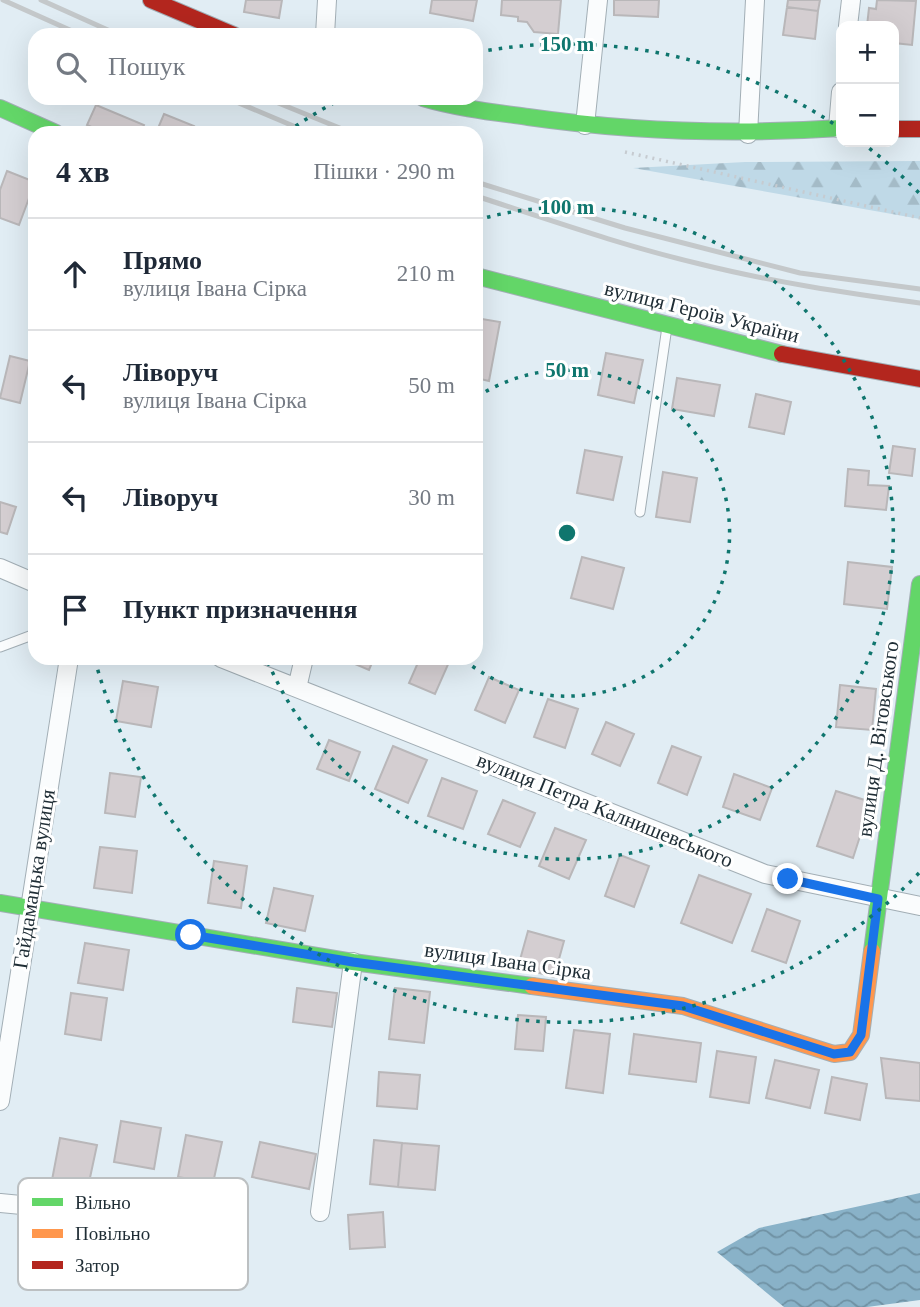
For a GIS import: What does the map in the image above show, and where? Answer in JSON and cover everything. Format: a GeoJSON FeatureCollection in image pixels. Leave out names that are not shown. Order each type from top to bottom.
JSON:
{"type":"FeatureCollection","features":[{"type":"Feature","properties":{"kind":"street"},"geometry":{"type":"LineString","coordinates":[[152,0],[218,28]]}},
{"type":"Feature","properties":{"kind":"street"},"geometry":{"type":"LineString","coordinates":[[325,28],[327,0]]}},
{"type":"Feature","properties":{"kind":"street"},"geometry":{"type":"LineString","coordinates":[[585,125],[598,0]]}},
{"type":"Feature","properties":{"kind":"street"},"geometry":{"type":"LineString","coordinates":[[748,134],[755,0]]}},
{"type":"Feature","properties":{"kind":"street"},"geometry":{"type":"LineString","coordinates":[[849,21],[851,0]]}},
{"type":"Feature","properties":{"kind":"street"},"geometry":{"type":"LineString","coordinates":[[448,105],[585,125],[748,134],[836,128]]}},
{"type":"Feature","properties":{"kind":"street"},"geometry":{"type":"LineString","coordinates":[[0,108],[40,126]]}},
{"type":"Feature","properties":{"kind":"street"},"geometry":{"type":"LineString","coordinates":[[899,129],[920,129]]}},
{"type":"Feature","properties":{"kind":"street","name":"вулиця Героїв України"},"geometry":{"type":"LineString","coordinates":[[483,278],[766,351],[920,379]]}},
{"type":"Feature","properties":{"kind":"street"},"geometry":{"type":"LineString","coordinates":[[0,568],[28,580]]}},
{"type":"Feature","properties":{"kind":"street","name":"вулиця Д. Вітовського"},"geometry":{"type":"LineString","coordinates":[[878,899],[920,584]]}},
{"type":"Feature","properties":{"kind":"street","name":"Гайдамацька вулиця"},"geometry":{"type":"LineString","coordinates":[[0,1101],[68,665]]}},
{"type":"Feature","properties":{"kind":"street","name":"вулиця Петра Калнишевського"},"geometry":{"type":"LineString","coordinates":[[239,665],[765,874],[920,906]]}},
{"type":"Feature","properties":{"kind":"street"},"geometry":{"type":"LineString","coordinates":[[297,688],[302,665]]}},
{"type":"Feature","properties":{"kind":"street","name":"вулиця Івана Сірка"},"geometry":{"type":"LineString","coordinates":[[0,903],[353,962],[683,1006],[834,1054],[850,1052],[861,1035],[878,899]]}},
{"type":"Feature","properties":{"kind":"street"},"geometry":{"type":"LineString","coordinates":[[320,1212],[353,962]]}},
{"type":"Feature","properties":{"kind":"street"},"geometry":{"type":"LineString","coordinates":[[0,1203],[18,1205]]}},
{"type":"Feature","properties":{"kind":"lane"},"geometry":{"type":"LineString","coordinates":[[640,512],[667,325]]}},
{"type":"Feature","properties":{"kind":"lane"},"geometry":{"type":"LineString","coordinates":[[0,647],[28,637]]}},
{"type":"Feature","properties":{"kind":"path"},"geometry":{"type":"LineString","coordinates":[[616,150],[920,218]]}},
{"type":"Feature","properties":{"kind":"green space"},"geometry":{"type":"Polygon","coordinates":[[[920,161],[920,219],[633,168],[745,162],[920,161]]]}},
{"type":"Feature","properties":{"kind":"water"},"geometry":{"type":"Polygon","coordinates":[[[920,1193],[920,1300],[867,1307],[784,1307],[717,1252],[759,1228],[920,1193]]]}},
{"type":"Feature","properties":{"kind":"building"},"geometry":{"type":"Polygon","coordinates":[[[246,0],[282,0],[279,18],[244,12],[246,0]]]}},
{"type":"Feature","properties":{"kind":"building"},"geometry":{"type":"Polygon","coordinates":[[[432,0],[477,0],[473,21],[430,13],[432,0]]]}},
{"type":"Feature","properties":{"kind":"building"},"geometry":{"type":"Polygon","coordinates":[[[502,0],[561,0],[558,34],[534,32],[527,22],[518,21],[518,17],[501,15],[502,0]]]}},
{"type":"Feature","properties":{"kind":"building"},"geometry":{"type":"Polygon","coordinates":[[[614,0],[659,0],[658,17],[614,15],[614,0]]]}},
{"type":"Feature","properties":{"kind":"building"},"geometry":{"type":"Polygon","coordinates":[[[788,0],[820,0],[818,11],[787,7],[788,0]]]}},
{"type":"Feature","properties":{"kind":"building"},"geometry":{"type":"Polygon","coordinates":[[[877,0],[916,1],[912,45],[899,44],[899,21],[868,21],[869,8],[876,9],[877,0]]]}},
{"type":"Feature","properties":{"kind":"building"},"geometry":{"type":"Polygon","coordinates":[[[787,7],[818,11],[815,39],[783,35],[787,7]]]}},
{"type":"Feature","properties":{"kind":"building"},"geometry":{"type":"Polygon","coordinates":[[[96,105],[144,125],[89,126],[87,125],[96,105]]]}},
{"type":"Feature","properties":{"kind":"building"},"geometry":{"type":"Polygon","coordinates":[[[164,114],[194,126],[159,126],[164,114]]]}},
{"type":"Feature","properties":{"kind":"building"},"geometry":{"type":"Polygon","coordinates":[[[7,171],[28,179],[28,201],[19,225],[0,218],[0,190],[7,171]]]}},
{"type":"Feature","properties":{"kind":"building"},"geometry":{"type":"Polygon","coordinates":[[[483,319],[500,322],[489,381],[483,380],[483,319]]]}},
{"type":"Feature","properties":{"kind":"building"},"geometry":{"type":"Polygon","coordinates":[[[606,353],[643,360],[634,403],[598,395],[606,353]]]}},
{"type":"Feature","properties":{"kind":"building"},"geometry":{"type":"Polygon","coordinates":[[[10,356],[28,360],[20,403],[0,398],[10,356]]]}},
{"type":"Feature","properties":{"kind":"building"},"geometry":{"type":"Polygon","coordinates":[[[677,378],[720,385],[714,416],[672,409],[677,378]]]}},
{"type":"Feature","properties":{"kind":"building"},"geometry":{"type":"Polygon","coordinates":[[[756,394],[791,402],[784,434],[749,427],[756,394]]]}},
{"type":"Feature","properties":{"kind":"building"},"geometry":{"type":"Polygon","coordinates":[[[893,446],[915,449],[912,476],[889,473],[893,446]]]}},
{"type":"Feature","properties":{"kind":"building"},"geometry":{"type":"Polygon","coordinates":[[[585,450],[622,457],[613,500],[577,493],[585,450]]]}},
{"type":"Feature","properties":{"kind":"building"},"geometry":{"type":"Polygon","coordinates":[[[848,469],[869,471],[868,485],[889,486],[886,510],[845,506],[848,469]]]}},
{"type":"Feature","properties":{"kind":"building"},"geometry":{"type":"Polygon","coordinates":[[[663,472],[697,478],[690,522],[656,517],[663,472]]]}},
{"type":"Feature","properties":{"kind":"building"},"geometry":{"type":"Polygon","coordinates":[[[0,502],[16,507],[7,534],[0,532],[0,502]]]}},
{"type":"Feature","properties":{"kind":"building"},"geometry":{"type":"Polygon","coordinates":[[[582,557],[624,568],[613,609],[571,598],[582,557]]]}},
{"type":"Feature","properties":{"kind":"building"},"geometry":{"type":"Polygon","coordinates":[[[848,562],[892,567],[887,609],[844,604],[848,562]]]}},
{"type":"Feature","properties":{"kind":"building"},"geometry":{"type":"Polygon","coordinates":[[[357,665],[371,665],[369,670],[357,665]]]}},
{"type":"Feature","properties":{"kind":"building"},"geometry":{"type":"Polygon","coordinates":[[[417,665],[448,665],[435,694],[409,683],[417,665]]]}},
{"type":"Feature","properties":{"kind":"building"},"geometry":{"type":"Polygon","coordinates":[[[489,677],[519,690],[505,723],[475,710],[489,677]]]}},
{"type":"Feature","properties":{"kind":"building"},"geometry":{"type":"Polygon","coordinates":[[[123,681],[158,687],[151,727],[116,721],[123,681]]]}},
{"type":"Feature","properties":{"kind":"building"},"geometry":{"type":"Polygon","coordinates":[[[840,685],[876,689],[872,730],[836,727],[840,685]]]}},
{"type":"Feature","properties":{"kind":"building"},"geometry":{"type":"Polygon","coordinates":[[[548,699],[578,709],[565,748],[534,737],[548,699]]]}},
{"type":"Feature","properties":{"kind":"building"},"geometry":{"type":"Polygon","coordinates":[[[606,722],[634,734],[620,766],[592,754],[606,722]]]}},
{"type":"Feature","properties":{"kind":"building"},"geometry":{"type":"Polygon","coordinates":[[[329,740],[360,752],[349,781],[317,769],[329,740]]]}},
{"type":"Feature","properties":{"kind":"building"},"geometry":{"type":"Polygon","coordinates":[[[393,746],[427,760],[408,803],[375,789],[393,746]]]}},
{"type":"Feature","properties":{"kind":"building"},"geometry":{"type":"Polygon","coordinates":[[[672,746],[701,757],[687,795],[658,783],[672,746]]]}},
{"type":"Feature","properties":{"kind":"building"},"geometry":{"type":"Polygon","coordinates":[[[110,773],[141,777],[135,817],[105,813],[110,773]]]}},
{"type":"Feature","properties":{"kind":"building"},"geometry":{"type":"Polygon","coordinates":[[[734,774],[772,788],[760,820],[723,807],[734,774]]]}},
{"type":"Feature","properties":{"kind":"building"},"geometry":{"type":"Polygon","coordinates":[[[442,778],[477,791],[463,829],[428,816],[442,778]]]}},
{"type":"Feature","properties":{"kind":"building"},"geometry":{"type":"Polygon","coordinates":[[[836,791],[871,802],[853,858],[817,846],[836,791]]]}},
{"type":"Feature","properties":{"kind":"building"},"geometry":{"type":"Polygon","coordinates":[[[503,800],[535,813],[520,847],[488,834],[503,800]]]}},
{"type":"Feature","properties":{"kind":"building"},"geometry":{"type":"Polygon","coordinates":[[[555,828],[586,840],[569,879],[539,866],[555,828]]]}},
{"type":"Feature","properties":{"kind":"building"},"geometry":{"type":"Polygon","coordinates":[[[100,847],[137,851],[132,893],[94,888],[100,847]]]}},
{"type":"Feature","properties":{"kind":"building"},"geometry":{"type":"Polygon","coordinates":[[[620,855],[649,866],[634,907],[605,896],[620,855]]]}},
{"type":"Feature","properties":{"kind":"building"},"geometry":{"type":"Polygon","coordinates":[[[214,861],[247,866],[241,908],[208,903],[214,861]]]}},
{"type":"Feature","properties":{"kind":"building"},"geometry":{"type":"Polygon","coordinates":[[[699,875],[751,894],[732,943],[681,923],[699,875]]]}},
{"type":"Feature","properties":{"kind":"building"},"geometry":{"type":"Polygon","coordinates":[[[274,888],[313,896],[305,931],[266,923],[274,888]]]}},
{"type":"Feature","properties":{"kind":"building"},"geometry":{"type":"Polygon","coordinates":[[[767,909],[800,921],[786,963],[752,951],[767,909]]]}},
{"type":"Feature","properties":{"kind":"building"},"geometry":{"type":"Polygon","coordinates":[[[528,931],[564,941],[554,977],[518,967],[528,931]]]}},
{"type":"Feature","properties":{"kind":"building"},"geometry":{"type":"Polygon","coordinates":[[[85,943],[129,950],[123,990],[78,983],[85,943]]]}},
{"type":"Feature","properties":{"kind":"building"},"geometry":{"type":"Polygon","coordinates":[[[297,988],[337,993],[332,1027],[293,1022],[297,988]]]}},
{"type":"Feature","properties":{"kind":"building"},"geometry":{"type":"Polygon","coordinates":[[[395,988],[430,992],[424,1043],[389,1039],[395,988]]]}},
{"type":"Feature","properties":{"kind":"building"},"geometry":{"type":"Polygon","coordinates":[[[71,993],[107,998],[101,1040],[65,1034],[71,993]]]}},
{"type":"Feature","properties":{"kind":"building"},"geometry":{"type":"Polygon","coordinates":[[[518,1015],[546,1017],[543,1051],[515,1049],[518,1015]]]}},
{"type":"Feature","properties":{"kind":"building"},"geometry":{"type":"Polygon","coordinates":[[[574,1030],[610,1034],[603,1093],[566,1088],[574,1030]]]}},
{"type":"Feature","properties":{"kind":"building"},"geometry":{"type":"Polygon","coordinates":[[[634,1034],[701,1043],[696,1082],[629,1074],[634,1034]]]}},
{"type":"Feature","properties":{"kind":"building"},"geometry":{"type":"Polygon","coordinates":[[[717,1051],[756,1057],[749,1103],[710,1097],[717,1051]]]}},
{"type":"Feature","properties":{"kind":"building"},"geometry":{"type":"Polygon","coordinates":[[[881,1058],[920,1063],[920,1101],[886,1098],[881,1058]]]}},
{"type":"Feature","properties":{"kind":"building"},"geometry":{"type":"Polygon","coordinates":[[[775,1060],[819,1070],[810,1108],[766,1098],[775,1060]]]}},
{"type":"Feature","properties":{"kind":"building"},"geometry":{"type":"Polygon","coordinates":[[[379,1072],[420,1075],[417,1109],[377,1106],[379,1072]]]}},
{"type":"Feature","properties":{"kind":"building"},"geometry":{"type":"Polygon","coordinates":[[[832,1077],[867,1084],[860,1120],[825,1113],[832,1077]]]}},
{"type":"Feature","properties":{"kind":"building"},"geometry":{"type":"Polygon","coordinates":[[[121,1121],[161,1128],[154,1169],[114,1162],[121,1121]]]}},
{"type":"Feature","properties":{"kind":"building"},"geometry":{"type":"Polygon","coordinates":[[[186,1135],[222,1142],[214,1178],[178,1177],[186,1135]]]}},
{"type":"Feature","properties":{"kind":"building"},"geometry":{"type":"Polygon","coordinates":[[[60,1138],[97,1145],[90,1178],[52,1178],[60,1138]]]}},
{"type":"Feature","properties":{"kind":"building"},"geometry":{"type":"Polygon","coordinates":[[[374,1140],[402,1143],[398,1187],[370,1184],[374,1140]]]}},
{"type":"Feature","properties":{"kind":"building"},"geometry":{"type":"Polygon","coordinates":[[[260,1142],[316,1154],[309,1189],[252,1177],[260,1142]]]}},
{"type":"Feature","properties":{"kind":"building"},"geometry":{"type":"Polygon","coordinates":[[[402,1143],[439,1146],[435,1190],[398,1187],[402,1143]]]}},
{"type":"Feature","properties":{"kind":"building"},"geometry":{"type":"Polygon","coordinates":[[[383,1212],[385,1247],[350,1249],[348,1215],[383,1212]]]}},
{"type":"Feature","properties":{"kind":"railway"},"geometry":{"type":"LineString","coordinates":[[3,0],[65,28]]}},
{"type":"Feature","properties":{"kind":"railway"},"geometry":{"type":"LineString","coordinates":[[41,0],[103,28]]}},
{"type":"Feature","properties":{"kind":"railway"},"geometry":{"type":"LineString","coordinates":[[244,105],[293,126]]}},
{"type":"Feature","properties":{"kind":"railway"},"geometry":{"type":"LineString","coordinates":[[283,105],[335,126]]}},
{"type":"Feature","properties":{"kind":"railway"},"geometry":{"type":"LineString","coordinates":[[483,184],[625,228],[800,273],[920,289]]}},
{"type":"Feature","properties":{"kind":"railway"},"geometry":{"type":"LineString","coordinates":[[483,198],[615,241],[700,264],[809,286],[920,303]]}},
{"type":"Feature","properties":{"kind":"traffic: fast"},"geometry":{"type":"LineString","coordinates":[[453,105],[567,122],[645,129],[723,132],[836,128]]}},
{"type":"Feature","properties":{"kind":"traffic: fast"},"geometry":{"type":"LineString","coordinates":[[0,108],[40,126]]}},
{"type":"Feature","properties":{"kind":"traffic: fast"},"geometry":{"type":"LineString","coordinates":[[483,278],[782,354]]}},
{"type":"Feature","properties":{"kind":"traffic: fast"},"geometry":{"type":"LineString","coordinates":[[872,951],[920,584]]}},
{"type":"Feature","properties":{"kind":"traffic: fast"},"geometry":{"type":"LineString","coordinates":[[0,903],[353,962],[532,986]]}},
{"type":"Feature","properties":{"kind":"traffic: slow"},"geometry":{"type":"LineString","coordinates":[[532,986],[683,1006],[834,1054],[850,1052],[861,1035],[872,951]]}},
{"type":"Feature","properties":{"kind":"traffic: jam"},"geometry":{"type":"LineString","coordinates":[[151,0],[217,28]]}},
{"type":"Feature","properties":{"kind":"traffic: jam"},"geometry":{"type":"LineString","coordinates":[[899,129],[920,129]]}},
{"type":"Feature","properties":{"kind":"traffic: jam"},"geometry":{"type":"LineString","coordinates":[[782,354],[920,379]]}},
{"type":"Feature","properties":{"kind":"route"},"geometry":{"type":"LineString","coordinates":[[191,935],[353,962],[683,1006],[834,1054],[850,1052],[861,1035],[878,899],[788,879]]}}]}
